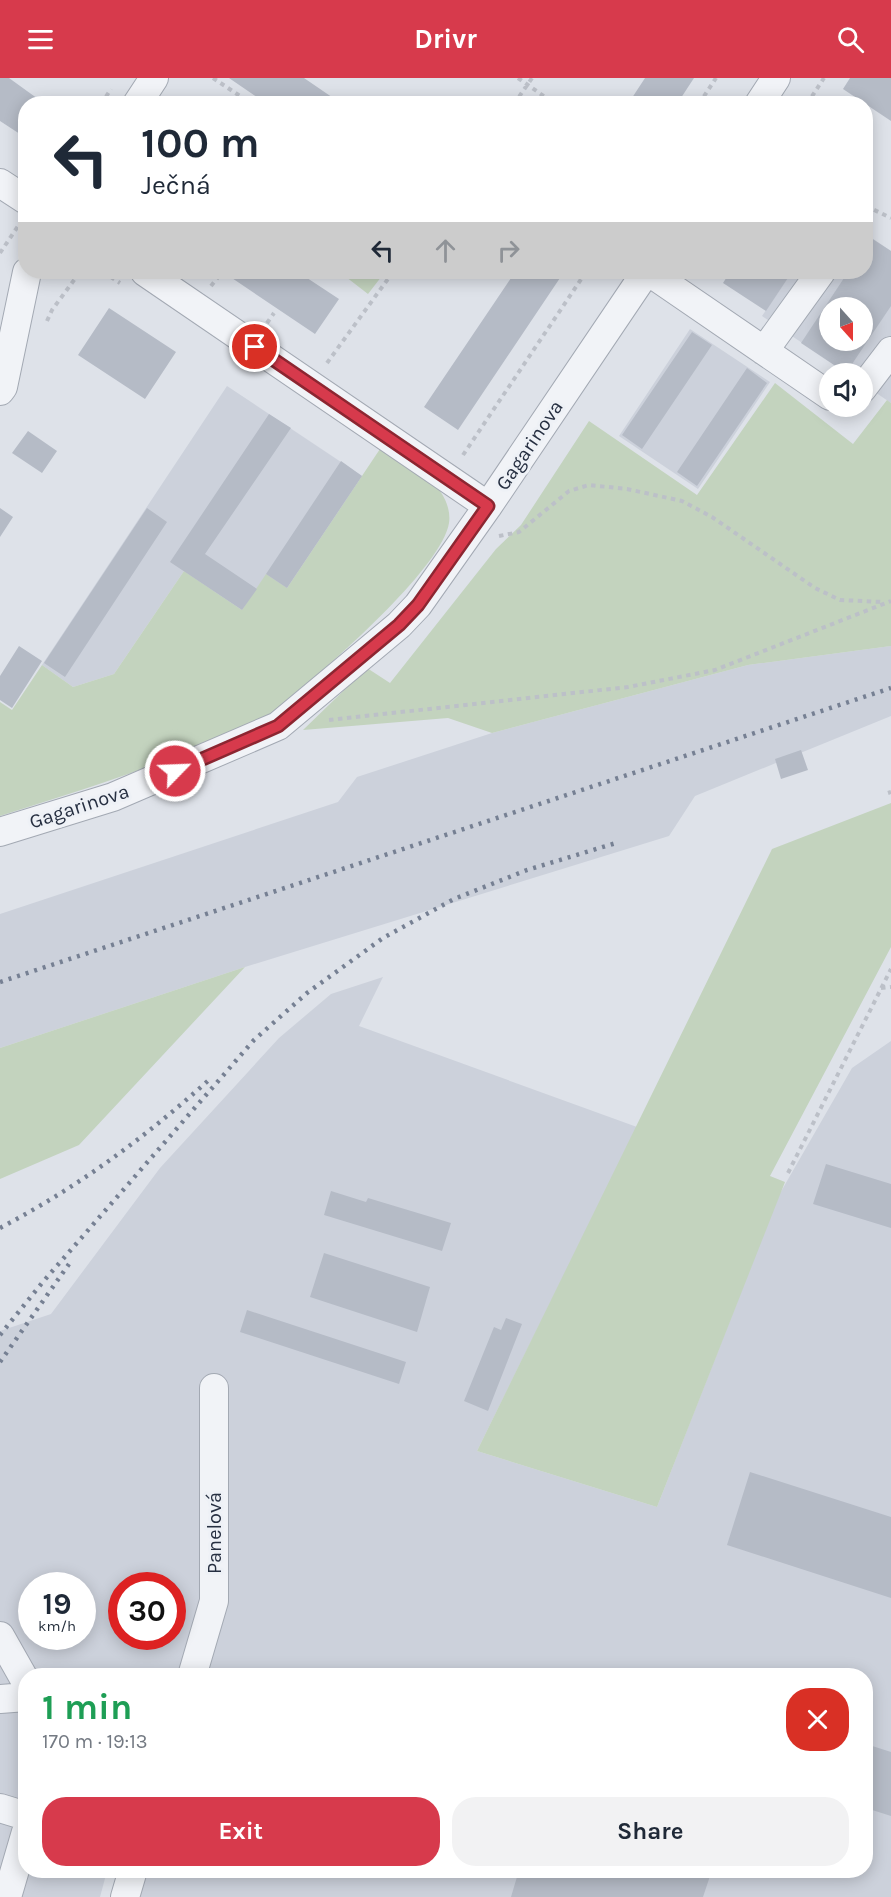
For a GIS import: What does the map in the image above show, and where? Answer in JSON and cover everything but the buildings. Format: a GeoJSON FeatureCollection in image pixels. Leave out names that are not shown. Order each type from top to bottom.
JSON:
{"type":"FeatureCollection","features":[{"type":"Feature","properties":{"kind":"street"},"geometry":{"type":"LineString","coordinates":[[142,96],[154,78]]}},
{"type":"Feature","properties":{"kind":"street"},"geometry":{"type":"LineString","coordinates":[[764,96],[776,78]]}},
{"type":"Feature","properties":{"kind":"street"},"geometry":{"type":"LineString","coordinates":[[0,183],[18,202]]}},
{"type":"Feature","properties":{"kind":"street"},"geometry":{"type":"LineString","coordinates":[[0,297],[18,278]]}},
{"type":"Feature","properties":{"kind":"street"},"geometry":{"type":"LineString","coordinates":[[0,391],[3,387],[24,279]]}},
{"type":"Feature","properties":{"kind":"street"},"geometry":{"type":"LineString","coordinates":[[155,279],[481,516]]}},
{"type":"Feature","properties":{"kind":"street","name":"Gagarinova"},"geometry":{"type":"LineString","coordinates":[[0,832],[113,797],[278,726],[399,625],[418,605],[481,516],[642,279]]}},
{"type":"Feature","properties":{"kind":"street"},"geometry":{"type":"LineString","coordinates":[[657,279],[819,388]]}},
{"type":"Feature","properties":{"kind":"street"},"geometry":{"type":"LineString","coordinates":[[764,351],[816,279]]}},
{"type":"Feature","properties":{"kind":"street"},"geometry":{"type":"LineString","coordinates":[[873,375],[891,351]]}},
{"type":"Feature","properties":{"kind":"street","name":"Panelová"},"geometry":{"type":"LineString","coordinates":[[194,1668],[214,1601],[214,1388]]}},
{"type":"Feature","properties":{"kind":"street"},"geometry":{"type":"LineString","coordinates":[[0,1636],[18,1668]]}},
{"type":"Feature","properties":{"kind":"street"},"geometry":{"type":"LineString","coordinates":[[0,1699],[18,1698]]}},
{"type":"Feature","properties":{"kind":"street"},"geometry":{"type":"LineString","coordinates":[[0,1808],[18,1814]]}},
{"type":"Feature","properties":{"kind":"street"},"geometry":{"type":"LineString","coordinates":[[0,1895],[6,1897],[18,1858]]}},
{"type":"Feature","properties":{"kind":"street"},"geometry":{"type":"LineString","coordinates":[[124,1897],[130,1878]]}},
{"type":"Feature","properties":{"kind":"path"},"geometry":{"type":"LineString","coordinates":[[213,78],[240,96]]}},
{"type":"Feature","properties":{"kind":"path"},"geometry":{"type":"LineString","coordinates":[[518,78],[544,96]]}},
{"type":"Feature","properties":{"kind":"path"},"geometry":{"type":"LineString","coordinates":[[519,96],[532,78]]}},
{"type":"Feature","properties":{"kind":"path"},"geometry":{"type":"LineString","coordinates":[[704,96],[716,78]]}},
{"type":"Feature","properties":{"kind":"path"},"geometry":{"type":"LineString","coordinates":[[812,96],[824,78]]}},
{"type":"Feature","properties":{"kind":"path"},"geometry":{"type":"LineString","coordinates":[[873,209],[891,218]]}},
{"type":"Feature","properties":{"kind":"path"},"geometry":{"type":"LineString","coordinates":[[0,253],[18,221]]}},
{"type":"Feature","properties":{"kind":"path"},"geometry":{"type":"LineString","coordinates":[[323,368],[388,279]]}},
{"type":"Feature","properties":{"kind":"path"},"geometry":{"type":"LineString","coordinates":[[460,459],[581,279]]}},
{"type":"Feature","properties":{"kind":"path"},"geometry":{"type":"LineString","coordinates":[[481,516],[493,535],[505,536],[519,532],[569,491],[589,485],[627,489],[682,501],[712,517],[815,588],[840,600],[889,601]]}},
{"type":"Feature","properties":{"kind":"path"},"geometry":{"type":"LineString","coordinates":[[324,721],[628,687],[714,670],[889,601]]}},
{"type":"Feature","properties":{"kind":"path"},"geometry":{"type":"LineString","coordinates":[[788,1173],[891,969]]}},
{"type":"Feature","properties":{"kind":"path"},"geometry":{"type":"LineString","coordinates":[[881,988],[891,987]]}},
{"type":"Feature","properties":{"kind":"shaded area"},"geometry":{"type":"Polygon","coordinates":[[[873,239],[891,251],[891,403],[873,391],[873,363],[832,363],[762,316],[787,279],[873,279],[873,239]]]}},
{"type":"Feature","properties":{"kind":"shaded area"},"geometry":{"type":"Polygon","coordinates":[[[690,329],[770,382],[698,489],[619,436],[690,329]]]}},
{"type":"Feature","properties":{"kind":"shaded area"},"geometry":{"type":"Polygon","coordinates":[[[227,386],[362,476],[287,588],[242,610],[184,571],[114,674],[73,687],[42,665],[227,386]]]}},
{"type":"Feature","properties":{"kind":"shaded area"},"geometry":{"type":"Polygon","coordinates":[[[891,646],[891,716],[695,796],[669,836],[245,967],[0,1048],[0,914],[338,802],[357,777],[492,733],[748,665],[891,646]]]}},
{"type":"Feature","properties":{"kind":"shaded area"},"geometry":{"type":"Polygon","coordinates":[[[383,977],[359,1026],[637,1127],[477,1451],[657,1507],[779,1195],[852,1068],[891,1041],[891,1897],[134,1897],[140,1878],[873,1878],[873,1668],[18,1668],[18,1878],[105,1878],[100,1897],[0,1897],[0,1331],[51,1314],[160,1168],[279,1038],[331,994],[383,977]]]}},
{"type":"Feature","properties":{"kind":"green space"},"geometry":{"type":"Polygon","coordinates":[[[349,279],[380,279],[368,294],[349,279]]]}},
{"type":"Feature","properties":{"kind":"green space"},"geometry":{"type":"Polygon","coordinates":[[[775,383],[853,444],[887,400],[891,403],[891,646],[748,665],[492,733],[448,718],[303,730],[367,668],[390,683],[496,549],[521,525],[589,421],[697,495],[775,383]]]}},
{"type":"Feature","properties":{"kind":"green space"},"geometry":{"type":"Polygon","coordinates":[[[380,449],[436,486],[447,503],[449,513],[449,523],[442,541],[410,585],[388,609],[283,706],[268,717],[169,759],[0,816],[0,702],[12,710],[42,665],[73,687],[114,674],[184,571],[242,610],[266,574],[287,588],[380,449]]]}},
{"type":"Feature","properties":{"kind":"green space"},"geometry":{"type":"Polygon","coordinates":[[[891,803],[891,947],[770,1176],[785,1182],[657,1507],[477,1451],[772,849],[891,803]]]}},
{"type":"Feature","properties":{"kind":"green space"},"geometry":{"type":"Polygon","coordinates":[[[245,967],[79,1145],[0,1179],[0,1048],[245,967]]]}},
{"type":"Feature","properties":{"kind":"railway"},"geometry":{"type":"LineString","coordinates":[[0,982],[891,688]]}},
{"type":"Feature","properties":{"kind":"railway"},"geometry":{"type":"LineString","coordinates":[[0,1335],[42,1283],[254,1040],[307,993],[383,938],[454,899],[527,870],[616,843]]}},
{"type":"Feature","properties":{"kind":"railway"},"geometry":{"type":"LineString","coordinates":[[0,1228],[57,1196],[110,1160],[162,1121],[211,1078]]}},
{"type":"Feature","properties":{"kind":"railway"},"geometry":{"type":"LineString","coordinates":[[0,1362],[69,1264]]}},
{"type":"Feature","properties":{"kind":"route"},"geometry":{"type":"LineString","coordinates":[[175,771],[278,726],[399,625],[418,605],[488,506],[255,347]]}}]}
